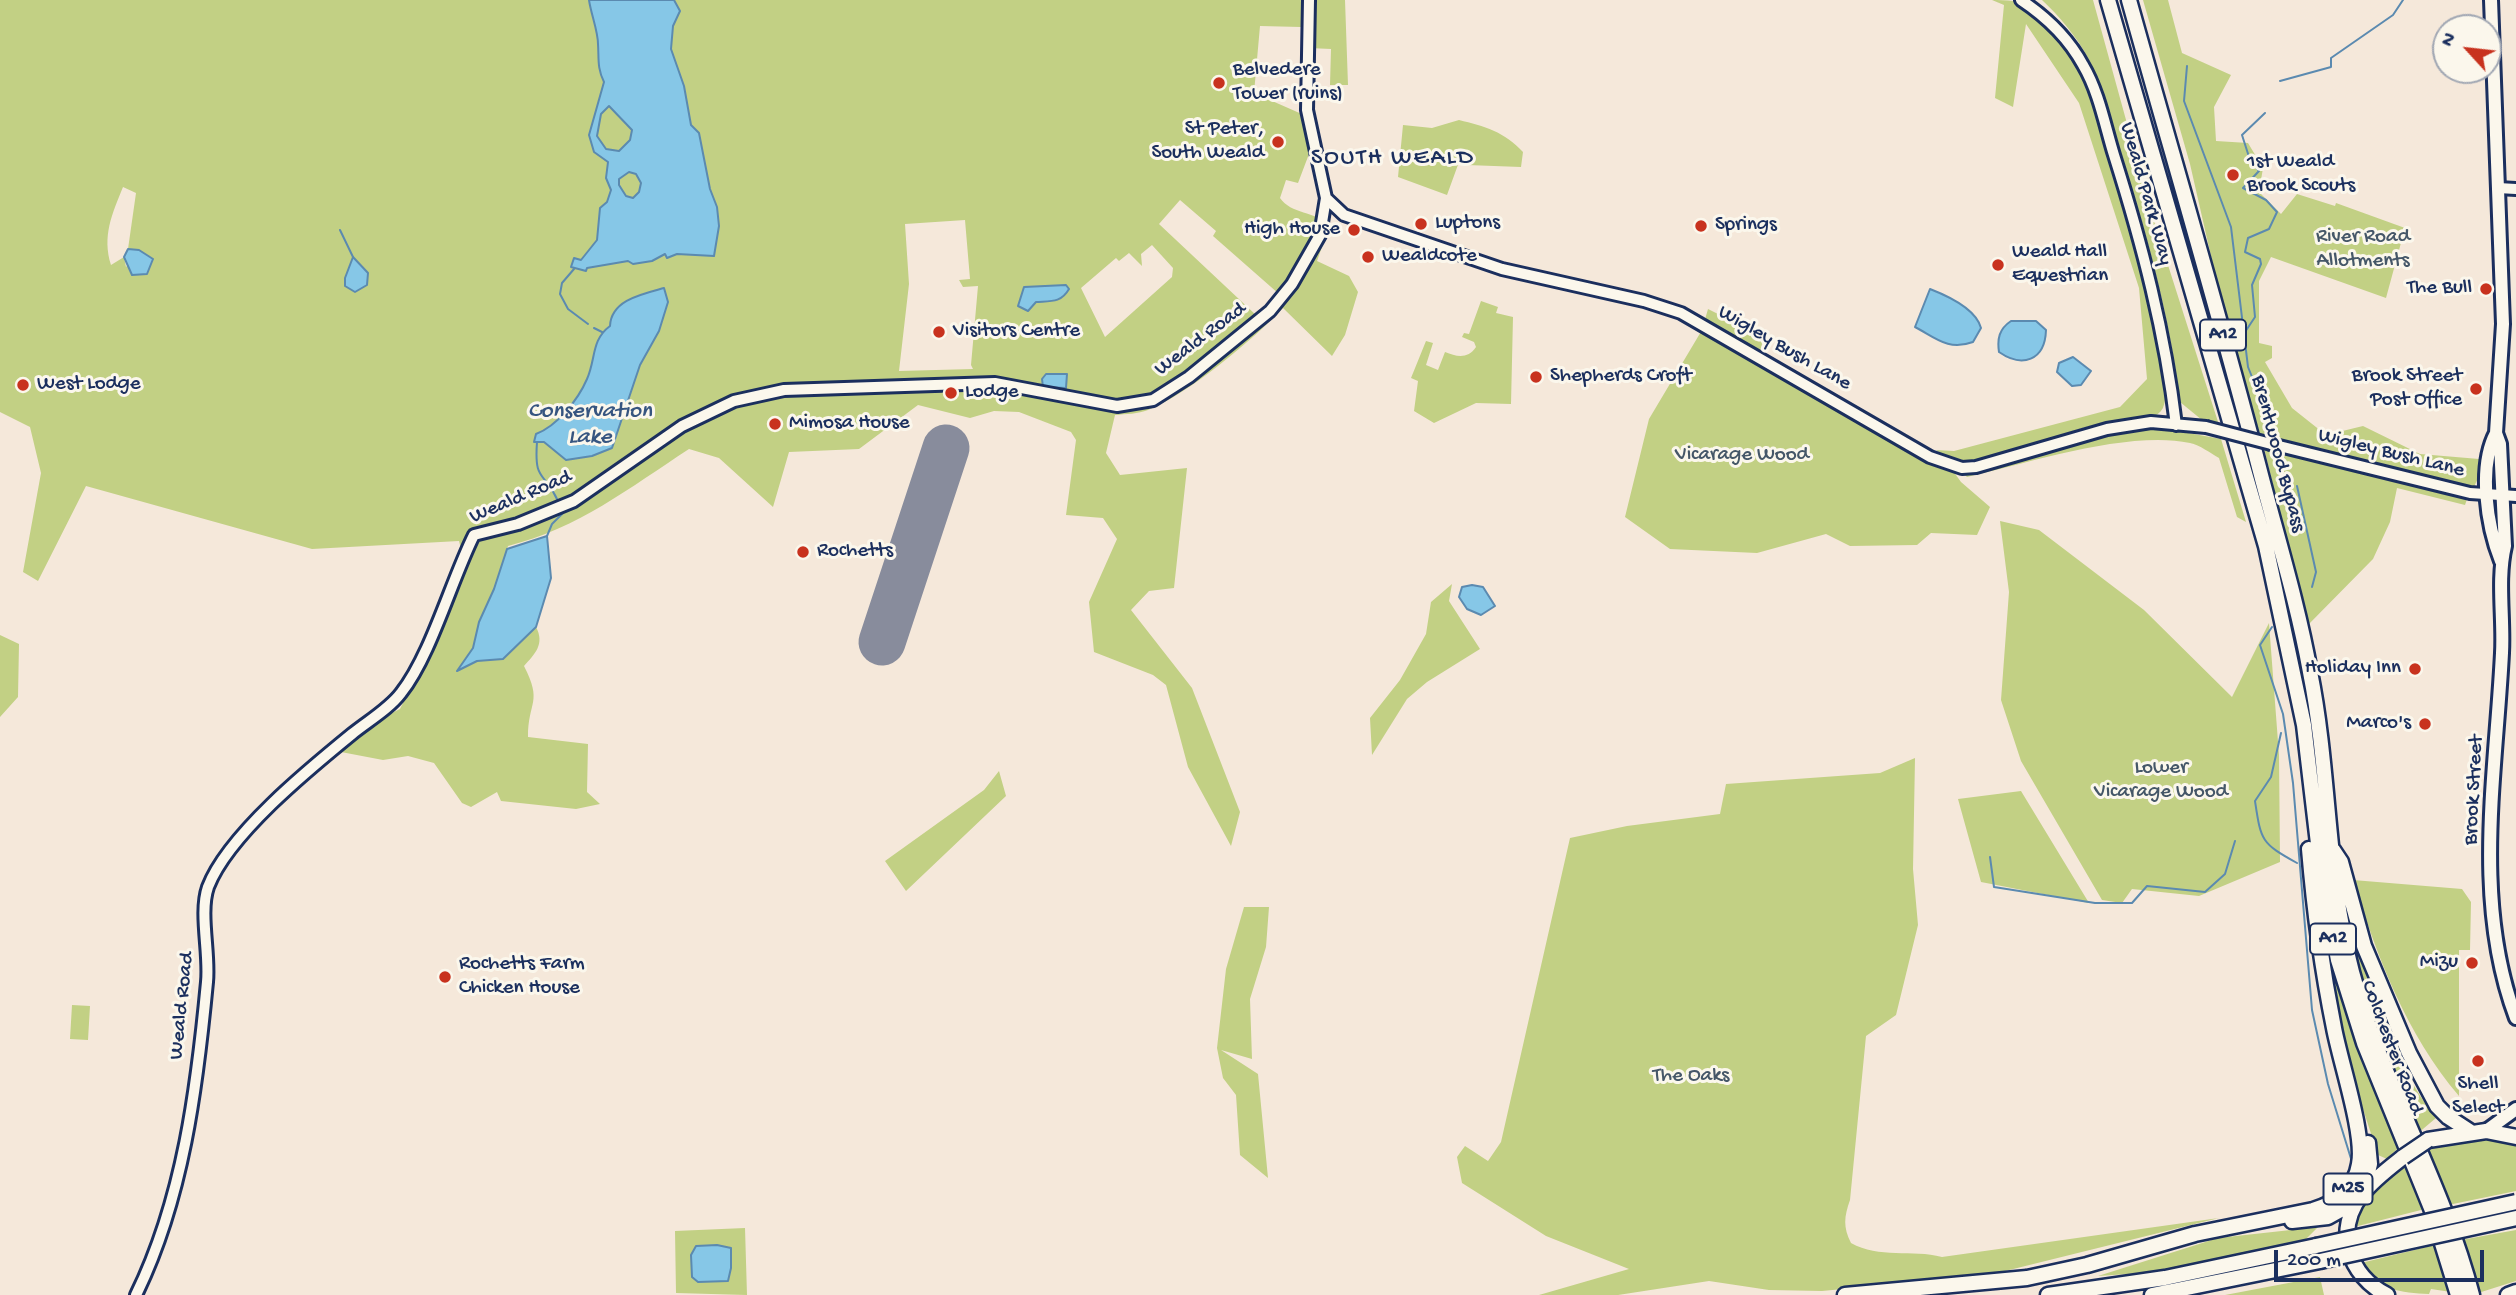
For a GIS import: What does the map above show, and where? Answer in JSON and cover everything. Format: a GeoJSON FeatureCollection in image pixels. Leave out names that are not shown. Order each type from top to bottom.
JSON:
{"type":"FeatureCollection","features":[{"type":"Feature","properties":{"kind":"highway","name":"Brentwood Bypass"},"geometry":{"type":"LineString","coordinates":[[2108,0],[2266,546],[2304,725]]}},
{"type":"Feature","properties":{"kind":"highway","name":"Brentwood Bypass"},"geometry":{"type":"LineString","coordinates":[[2129,0],[2247,421],[2302,634],[2318,720],[2330,844]]}},
{"type":"Feature","properties":{"kind":"highway","name":"A12"},"geometry":{"type":"LineString","coordinates":[[2304,725],[2303,779],[2313,890],[2326,989],[2348,1089],[2369,1148],[2370,1164],[2361,1196]]}},
{"type":"Feature","properties":{"kind":"highway","name":"Colchester Road"},"geometry":{"type":"LineString","coordinates":[[2304,725],[2321,869],[2338,960],[2364,1043],[2431,1208],[2458,1295]]}},
{"type":"Feature","properties":{"kind":"highway","name":"A12"},"geometry":{"type":"LineString","coordinates":[[2330,844],[2341,862],[2364,946],[2409,1053],[2437,1106],[2448,1117],[2479,1131]]}},
{"type":"Feature","properties":{"kind":"highway","name":"Colchester Road"},"geometry":{"type":"LineString","coordinates":[[2330,844],[2340,921],[2363,1008],[2444,1206],[2472,1295]]}},
{"type":"Feature","properties":{"kind":"highway","name":"M25"},"geometry":{"type":"LineString","coordinates":[[1918,1295],[1994,1286],[2327,1205],[2353,1183],[2361,1150],[2348,1089]]}},
{"type":"Feature","properties":{"kind":"highway"},"geometry":{"type":"LineString","coordinates":[[2387,1295],[2363,1279],[2350,1254],[2347,1227],[2361,1196],[2403,1157],[2428,1140],[2479,1131],[2516,1136]]}},
{"type":"Feature","properties":{"kind":"highway","name":"M25"},"geometry":{"type":"LineString","coordinates":[[2252,1222],[2328,1217],[2361,1196]]}},
{"type":"Feature","properties":{"kind":"highway","name":"M25"},"geometry":{"type":"LineString","coordinates":[[2048,1295],[2177,1276],[2516,1202]]}},
{"type":"Feature","properties":{"kind":"highway"},"geometry":{"type":"LineString","coordinates":[[2152,1295],[2183,1292],[2516,1218]]}},
{"type":"Feature","properties":{"kind":"highway","name":"M25"},"geometry":{"type":"LineString","coordinates":[[1845,1295],[2027,1278]]}},
{"type":"Feature","properties":{"kind":"highway"},"geometry":{"type":"LineString","coordinates":[[2508,1295],[2516,1292]]}},
{"type":"Feature","properties":{"kind":"main road","name":"Brook Street"},"geometry":{"type":"LineString","coordinates":[[2491,0],[2503,324],[2496,433],[2490,445],[2488,495],[2496,548],[2501,561]]}},
{"type":"Feature","properties":{"kind":"main road","name":"Brook Street"},"geometry":{"type":"LineString","coordinates":[[2496,433],[2500,444],[2505,546],[2501,561],[2502,649],[2490,893],[2497,957],[2516,1018]]}},
{"type":"Feature","properties":{"kind":"main road"},"geometry":{"type":"LineString","coordinates":[[2479,1131],[2516,1109]]}},
{"type":"Feature","properties":{"kind":"street","name":"Weald Road"},"geometry":{"type":"LineString","coordinates":[[136,1295],[162,1237],[181,1157],[206,991],[209,956],[205,901],[209,886],[229,853],[304,773],[400,695],[419,664],[474,535],[518,524],[574,501],[682,425],[722,406],[784,390],[995,383],[1117,406],[1153,400],[1189,377],[1270,311],[1292,284],[1320,235],[1326,198],[1307,110],[1309,0]]}},
{"type":"Feature","properties":{"kind":"street","name":"Weald Park Way"},"geometry":{"type":"LineString","coordinates":[[2021,0],[2039,12],[2072,47],[2090,77],[2133,215],[2159,313],[2176,425]]}},
{"type":"Feature","properties":{"kind":"street"},"geometry":{"type":"LineString","coordinates":[[2498,188],[2516,189]]}},
{"type":"Feature","properties":{"kind":"street","name":"Wigley Bush Lane"},"geometry":{"type":"LineString","coordinates":[[1326,198],[1340,213],[1502,269],[1644,301],[1681,313],[1930,457],[1962,468],[1976,467],[2108,429],[2151,422],[2206,427],[2461,491],[2516,496]]}},
{"type":"Feature","properties":{"kind":"street"},"geometry":{"type":"LineString","coordinates":[[1321,225],[1340,213]]}},
{"type":"Feature","properties":{"kind":"green space"},"geometry":{"type":"Polygon","coordinates":[[[0,0],[1345,0],[1348,85],[1330,85],[1331,49],[1309,48],[1307,93],[1301,88],[1301,27],[1260,26],[1254,93],[1304,115],[1309,154],[1298,183],[1286,180],[1280,198],[1290,207],[1330,224],[1317,261],[1349,276],[1358,292],[1345,335],[1332,356],[1283,308],[1238,350],[1182,392],[1148,410],[1115,415],[1106,453],[1120,475],[1187,468],[1174,588],[1149,591],[1131,610],[1192,688],[1240,812],[1231,846],[1188,767],[1166,685],[1153,675],[1094,652],[1089,602],[1117,539],[1103,518],[1066,515],[1076,440],[1071,432],[1019,412],[994,411],[970,418],[918,405],[859,449],[789,452],[773,507],[719,458],[689,449],[581,518],[508,546],[495,587],[479,622],[473,648],[458,670],[477,661],[503,659],[536,627],[539,644],[524,666],[534,695],[528,737],[588,744],[587,792],[600,804],[576,809],[501,801],[497,792],[471,807],[462,803],[434,763],[408,756],[383,760],[341,752],[371,723],[400,709],[441,626],[464,561],[459,541],[312,549],[86,486],[38,581],[23,572],[41,473],[30,427],[0,412],[0,0]],[[123,187],[108,235],[111,265],[124,257],[126,267],[139,250],[128,249],[136,193],[123,187]],[[1180,200],[1159,224],[1257,316],[1279,294],[1213,236],[1216,231],[1180,200]],[[965,220],[905,224],[909,284],[899,371],[973,369],[971,365],[978,286],[963,287],[959,280],[970,279],[965,220]],[[1152,245],[1141,254],[1142,266],[1129,253],[1119,261],[1116,258],[1081,288],[1105,337],[1172,277],[1173,268],[1152,245]]]}},
{"type":"Feature","properties":{"kind":"green space"},"geometry":{"type":"Polygon","coordinates":[[[1992,0],[2013,1],[2039,17],[2069,50],[2086,83],[2135,236],[2161,346],[2166,386],[2163,408],[2153,417],[2100,424],[1999,455],[1959,460],[1936,450],[1954,451],[2120,407],[2147,379],[2139,288],[2079,103],[2026,24],[2013,107],[1995,98],[2004,5],[1992,0]]]}},
{"type":"Feature","properties":{"kind":"green space"},"geometry":{"type":"Polygon","coordinates":[[[2042,0],[2093,0],[2153,218],[2219,425],[2202,420],[2180,402],[2157,279],[2103,95],[2094,70],[2079,42],[2042,0]]]}},
{"type":"Feature","properties":{"kind":"green space","name":"River Road Allotments"},"geometry":{"type":"Polygon","coordinates":[[[2143,0],[2168,0],[2182,53],[2231,75],[2214,107],[2216,141],[2248,143],[2263,168],[2259,192],[2281,214],[2297,194],[2335,206],[2336,203],[2405,228],[2386,298],[2271,257],[2259,281],[2259,343],[2272,346],[2272,358],[2265,362],[2292,408],[2326,435],[2363,426],[2420,454],[2479,459],[2478,478],[2474,487],[2260,434],[2229,335],[2190,164],[2143,0]]]}},
{"type":"Feature","properties":{"kind":"green space"},"geometry":{"type":"Polygon","coordinates":[[[1459,120],[1485,127],[1509,139],[1523,152],[1521,167],[1467,165],[1459,162],[1447,195],[1398,177],[1403,125],[1432,128],[1459,120]]]}},
{"type":"Feature","properties":{"kind":"green space"},"geometry":{"type":"Polygon","coordinates":[[[1481,301],[1498,307],[1496,313],[1513,317],[1511,404],[1476,403],[1434,423],[1414,411],[1418,381],[1411,378],[1426,341],[1433,343],[1426,365],[1438,370],[1445,352],[1462,356],[1473,351],[1476,347],[1474,342],[1462,337],[1464,333],[1469,334],[1481,301]]]}},
{"type":"Feature","properties":{"kind":"green space","name":"Vicarage Wood"},"geometry":{"type":"Polygon","coordinates":[[[1708,309],[1764,337],[1759,355],[1948,464],[1961,482],[1990,507],[1977,535],[1931,533],[1917,545],[1850,546],[1826,534],[1757,553],[1670,549],[1625,517],[1649,419],[1702,330],[1708,309]]]}},
{"type":"Feature","properties":{"kind":"green space"},"geometry":{"type":"Polygon","coordinates":[[[2156,427],[2221,439],[2246,522],[2237,517],[2219,458],[2190,443],[2165,440],[2109,444],[1967,477],[1960,470],[2105,434],[2156,427]]]}},
{"type":"Feature","properties":{"kind":"green space"},"geometry":{"type":"Polygon","coordinates":[[[2264,448],[2467,499],[2465,505],[2397,488],[2390,522],[2373,559],[2307,626],[2264,448]]]}},
{"type":"Feature","properties":{"kind":"green space","name":"Lower Vicarage Wood"},"geometry":{"type":"Polygon","coordinates":[[[2000,521],[2039,530],[2144,610],[2232,697],[2269,623],[2279,755],[2280,862],[2199,896],[2132,889],[2122,903],[2102,900],[2021,761],[2001,700],[2009,592],[2000,521]]]}},
{"type":"Feature","properties":{"kind":"green space"},"geometry":{"type":"Polygon","coordinates":[[[1452,584],[1449,601],[1480,649],[1427,682],[1407,699],[1372,755],[1370,718],[1400,680],[1426,634],[1431,602],[1452,584]]]}},
{"type":"Feature","properties":{"kind":"green space"},"geometry":{"type":"Polygon","coordinates":[[[0,635],[19,644],[18,697],[0,717],[0,635]]]}},
{"type":"Feature","properties":{"kind":"green space","name":"The Oaks"},"geometry":{"type":"Polygon","coordinates":[[[1915,758],[1913,869],[1918,925],[1896,1015],[1866,1036],[1850,1200],[1846,1217],[1851,1243],[1873,1251],[1942,1257],[2219,1218],[1989,1275],[1822,1291],[1769,1290],[1709,1281],[1618,1295],[1539,1295],[1629,1269],[1546,1236],[1462,1183],[1457,1157],[1465,1146],[1488,1161],[1501,1142],[1570,838],[1627,826],[1720,814],[1726,784],[1880,773],[1915,758]]]}},
{"type":"Feature","properties":{"kind":"green space"},"geometry":{"type":"Polygon","coordinates":[[[999,771],[1006,796],[906,891],[885,861],[984,790],[999,771]]]}},
{"type":"Feature","properties":{"kind":"green space"},"geometry":{"type":"Polygon","coordinates":[[[2021,791],[2089,903],[1981,882],[1958,799],[2021,791]]]}},
{"type":"Feature","properties":{"kind":"green space"},"geometry":{"type":"Polygon","coordinates":[[[2353,880],[2462,889],[2471,902],[2470,950],[2459,950],[2459,1096],[2423,1047],[2408,1020],[2372,937],[2353,880]]]}},
{"type":"Feature","properties":{"kind":"green space"},"geometry":{"type":"Polygon","coordinates":[[[1244,907],[1269,907],[1266,947],[1250,999],[1252,1059],[1221,1050],[1258,1074],[1268,1178],[1240,1155],[1236,1095],[1223,1078],[1217,1048],[1226,969],[1244,907]]]}},
{"type":"Feature","properties":{"kind":"green space"},"geometry":{"type":"Polygon","coordinates":[[[2345,918],[2349,919],[2395,1048],[2407,1073],[2436,1118],[2417,1134],[2371,1019],[2345,918]]]}},
{"type":"Feature","properties":{"kind":"green space"},"geometry":{"type":"Polygon","coordinates":[[[2332,960],[2345,1008],[2362,1054],[2401,1145],[2387,1159],[2378,1155],[2344,1051],[2327,961],[2332,960]]]}},
{"type":"Feature","properties":{"kind":"green space"},"geometry":{"type":"Polygon","coordinates":[[[72,1005],[90,1006],[88,1040],[70,1039],[72,1005]]]}},
{"type":"Feature","properties":{"kind":"green space"},"geometry":{"type":"Polygon","coordinates":[[[2462,1138],[2507,1139],[2516,1142],[2516,1191],[2448,1205],[2427,1151],[2462,1138]]]}},
{"type":"Feature","properties":{"kind":"green space"},"geometry":{"type":"Polygon","coordinates":[[[2407,1163],[2425,1209],[2354,1227],[2368,1198],[2407,1163]]]}},
{"type":"Feature","properties":{"kind":"green space"},"geometry":{"type":"Polygon","coordinates":[[[2318,1227],[2304,1241],[2159,1272],[2098,1276],[2218,1238],[2318,1227]]]}},
{"type":"Feature","properties":{"kind":"green space"},"geometry":{"type":"Polygon","coordinates":[[[745,1228],[747,1295],[676,1293],[675,1231],[745,1228]]]}},
{"type":"Feature","properties":{"kind":"green space"},"geometry":{"type":"Polygon","coordinates":[[[2516,1230],[2516,1281],[2475,1294],[2461,1240],[2516,1230]]]}},
{"type":"Feature","properties":{"kind":"green space"},"geometry":{"type":"Polygon","coordinates":[[[2439,1244],[2451,1292],[2431,1289],[2429,1294],[2399,1291],[2374,1279],[2361,1263],[2439,1244]]]}},
{"type":"Feature","properties":{"kind":"green space"},"geometry":{"type":"Polygon","coordinates":[[[2320,1277],[2324,1295],[2225,1295],[2320,1277]]]}},
{"type":"Feature","properties":{"kind":"water"},"geometry":{"type":"Polygon","coordinates":[[[589,0],[674,0],[680,11],[673,26],[671,49],[684,86],[691,125],[699,133],[710,189],[717,207],[719,226],[714,256],[677,254],[667,258],[665,254],[652,261],[633,264],[628,261],[587,268],[586,271],[571,267],[574,258],[581,260],[597,240],[600,208],[607,202],[611,190],[606,178],[608,162],[594,152],[589,135],[604,82],[599,68],[598,39],[589,0]],[[609,106],[601,114],[597,136],[606,149],[619,151],[630,140],[632,130],[609,106]],[[629,172],[619,179],[619,185],[626,196],[633,198],[639,192],[641,183],[636,174],[629,172]]]}},
{"type":"Feature","properties":{"kind":"water"},"geometry":{"type":"Polygon","coordinates":[[[128,249],[139,250],[153,259],[147,274],[132,275],[124,257],[128,249]]]}},
{"type":"Feature","properties":{"kind":"water"},"geometry":{"type":"Polygon","coordinates":[[[353,257],[368,273],[367,285],[355,292],[345,286],[345,278],[353,257]]]}},
{"type":"Feature","properties":{"kind":"water"},"geometry":{"type":"Polygon","coordinates":[[[1066,285],[1069,289],[1059,299],[1036,302],[1028,311],[1018,306],[1024,287],[1066,285]]]}},
{"type":"Feature","properties":{"kind":"water","name":"Conservation Lake"},"geometry":{"type":"Polygon","coordinates":[[[664,288],[668,302],[659,331],[640,365],[612,448],[592,456],[566,460],[544,442],[534,442],[536,434],[559,419],[583,387],[600,337],[610,326],[616,310],[629,300],[664,288]]]}},
{"type":"Feature","properties":{"kind":"water"},"geometry":{"type":"Polygon","coordinates":[[[1930,289],[1953,299],[1978,321],[1981,328],[1973,342],[1949,344],[1915,327],[1930,289]]]}},
{"type":"Feature","properties":{"kind":"water"},"geometry":{"type":"Polygon","coordinates":[[[2011,321],[2036,321],[2046,330],[2041,349],[2031,359],[2016,360],[1999,352],[2000,335],[2011,321]]]}},
{"type":"Feature","properties":{"kind":"water"},"geometry":{"type":"Polygon","coordinates":[[[2073,357],[2091,371],[2081,385],[2072,386],[2057,372],[2059,363],[2073,357]]]}},
{"type":"Feature","properties":{"kind":"water"},"geometry":{"type":"Polygon","coordinates":[[[1046,374],[1067,374],[1066,388],[1043,387],[1042,379],[1046,374]]]}},
{"type":"Feature","properties":{"kind":"water"},"geometry":{"type":"Polygon","coordinates":[[[547,536],[551,578],[536,627],[503,659],[477,661],[457,671],[473,648],[479,622],[494,589],[507,549],[547,536]]]}},
{"type":"Feature","properties":{"kind":"water"},"geometry":{"type":"Polygon","coordinates":[[[1462,587],[1483,587],[1495,606],[1481,615],[1467,609],[1459,597],[1462,587]]]}},
{"type":"Feature","properties":{"kind":"water"},"geometry":{"type":"Polygon","coordinates":[[[717,1245],[731,1248],[728,1281],[698,1282],[692,1277],[691,1255],[696,1246],[717,1245]]]}},
{"type":"Feature","properties":{"kind":"waterway"},"geometry":{"type":"LineString","coordinates":[[2280,81],[2331,67],[2331,58],[2393,15],[2403,0]]}},
{"type":"Feature","properties":{"kind":"waterway"},"geometry":{"type":"LineString","coordinates":[[2187,66],[2184,101],[2231,227],[2248,367],[2267,414]]}},
{"type":"Feature","properties":{"kind":"waterway"},"geometry":{"type":"LineString","coordinates":[[2245,332],[2255,317],[2252,285],[2261,264],[2260,259],[2245,252],[2248,238],[2269,229],[2277,212],[2266,200],[2243,188],[2259,171],[2250,160],[2242,135],[2265,113]]}},
{"type":"Feature","properties":{"kind":"waterway"},"geometry":{"type":"LineString","coordinates":[[340,230],[353,257]]}},
{"type":"Feature","properties":{"kind":"waterway"},"geometry":{"type":"LineString","coordinates":[[574,269],[562,283],[560,294],[568,309],[588,324]]}},
{"type":"Feature","properties":{"kind":"waterway"},"geometry":{"type":"LineString","coordinates":[[594,328],[602,332]]}},
{"type":"Feature","properties":{"kind":"waterway"},"geometry":{"type":"LineString","coordinates":[[537,442],[539,471],[558,501]]}},
{"type":"Feature","properties":{"kind":"waterway"},"geometry":{"type":"LineString","coordinates":[[2297,486],[2316,572],[2312,587]]}},
{"type":"Feature","properties":{"kind":"waterway"},"geometry":{"type":"LineString","coordinates":[[547,536],[552,524],[563,513]]}},
{"type":"Feature","properties":{"kind":"waterway"},"geometry":{"type":"LineString","coordinates":[[2272,627],[2260,645],[2283,714],[2293,783],[2312,1010],[2328,1084],[2352,1162]]}},
{"type":"Feature","properties":{"kind":"waterway"},"geometry":{"type":"LineString","coordinates":[[2281,733],[2271,777],[2255,801],[2261,833],[2265,840],[2297,863]]}},
{"type":"Feature","properties":{"kind":"waterway"},"geometry":{"type":"LineString","coordinates":[[1990,857],[1994,887],[2095,903],[2132,903],[2147,886],[2205,892],[2225,874],[2235,841]]}},
{"type":"Feature","properties":{"kind":"runway"},"geometry":{"type":"LineString","coordinates":[[882,642],[946,448]]}},
{"type":"Feature","properties":{"kind":"place","name":"Belvedere Tower (ruins)"},"geometry":{"type":"Point","coordinates":[1219,83]}},
{"type":"Feature","properties":{"kind":"place","name":"St Peter, South Weald"},"geometry":{"type":"Point","coordinates":[1278,142]}},
{"type":"Feature","properties":{"kind":"place","name":"1st Weald Brook Scouts"},"geometry":{"type":"Point","coordinates":[2233,175]}},
{"type":"Feature","properties":{"kind":"place","name":"Luptons"},"geometry":{"type":"Point","coordinates":[1421,224]}},
{"type":"Feature","properties":{"kind":"place","name":"Springs"},"geometry":{"type":"Point","coordinates":[1701,226]}},
{"type":"Feature","properties":{"kind":"place","name":"High House"},"geometry":{"type":"Point","coordinates":[1354,230]}},
{"type":"Feature","properties":{"kind":"place","name":"Wealdcote"},"geometry":{"type":"Point","coordinates":[1368,257]}},
{"type":"Feature","properties":{"kind":"place","name":"Weald Hall Equestrian"},"geometry":{"type":"Point","coordinates":[1998,265]}},
{"type":"Feature","properties":{"kind":"place","name":"The Bull"},"geometry":{"type":"Point","coordinates":[2486,289]}},
{"type":"Feature","properties":{"kind":"place","name":"Visitors Centre"},"geometry":{"type":"Point","coordinates":[939,332]}},
{"type":"Feature","properties":{"kind":"place","name":"Shepherds Croft"},"geometry":{"type":"Point","coordinates":[1536,377]}},
{"type":"Feature","properties":{"kind":"place","name":"West Lodge"},"geometry":{"type":"Point","coordinates":[23,385]}},
{"type":"Feature","properties":{"kind":"place","name":"Brook Street Post Office"},"geometry":{"type":"Point","coordinates":[2476,389]}},
{"type":"Feature","properties":{"kind":"place","name":"Lodge"},"geometry":{"type":"Point","coordinates":[951,393]}},
{"type":"Feature","properties":{"kind":"place","name":"Mimosa House"},"geometry":{"type":"Point","coordinates":[775,424]}},
{"type":"Feature","properties":{"kind":"place","name":"Rochetts"},"geometry":{"type":"Point","coordinates":[803,552]}},
{"type":"Feature","properties":{"kind":"place","name":"Holiday Inn"},"geometry":{"type":"Point","coordinates":[2415,669]}},
{"type":"Feature","properties":{"kind":"place","name":"Marco's"},"geometry":{"type":"Point","coordinates":[2425,724]}},
{"type":"Feature","properties":{"kind":"place","name":"Mizu"},"geometry":{"type":"Point","coordinates":[2472,963]}},
{"type":"Feature","properties":{"kind":"place","name":"Rochetts Farm Chicken House"},"geometry":{"type":"Point","coordinates":[445,977]}},
{"type":"Feature","properties":{"kind":"place","name":"Shell Select"},"geometry":{"type":"Point","coordinates":[2478,1061]}},
{"type":"Feature","properties":{"kind":"district","name":"SOUTH WEALD"},"geometry":{"type":"Point","coordinates":[1393,159]}}]}
